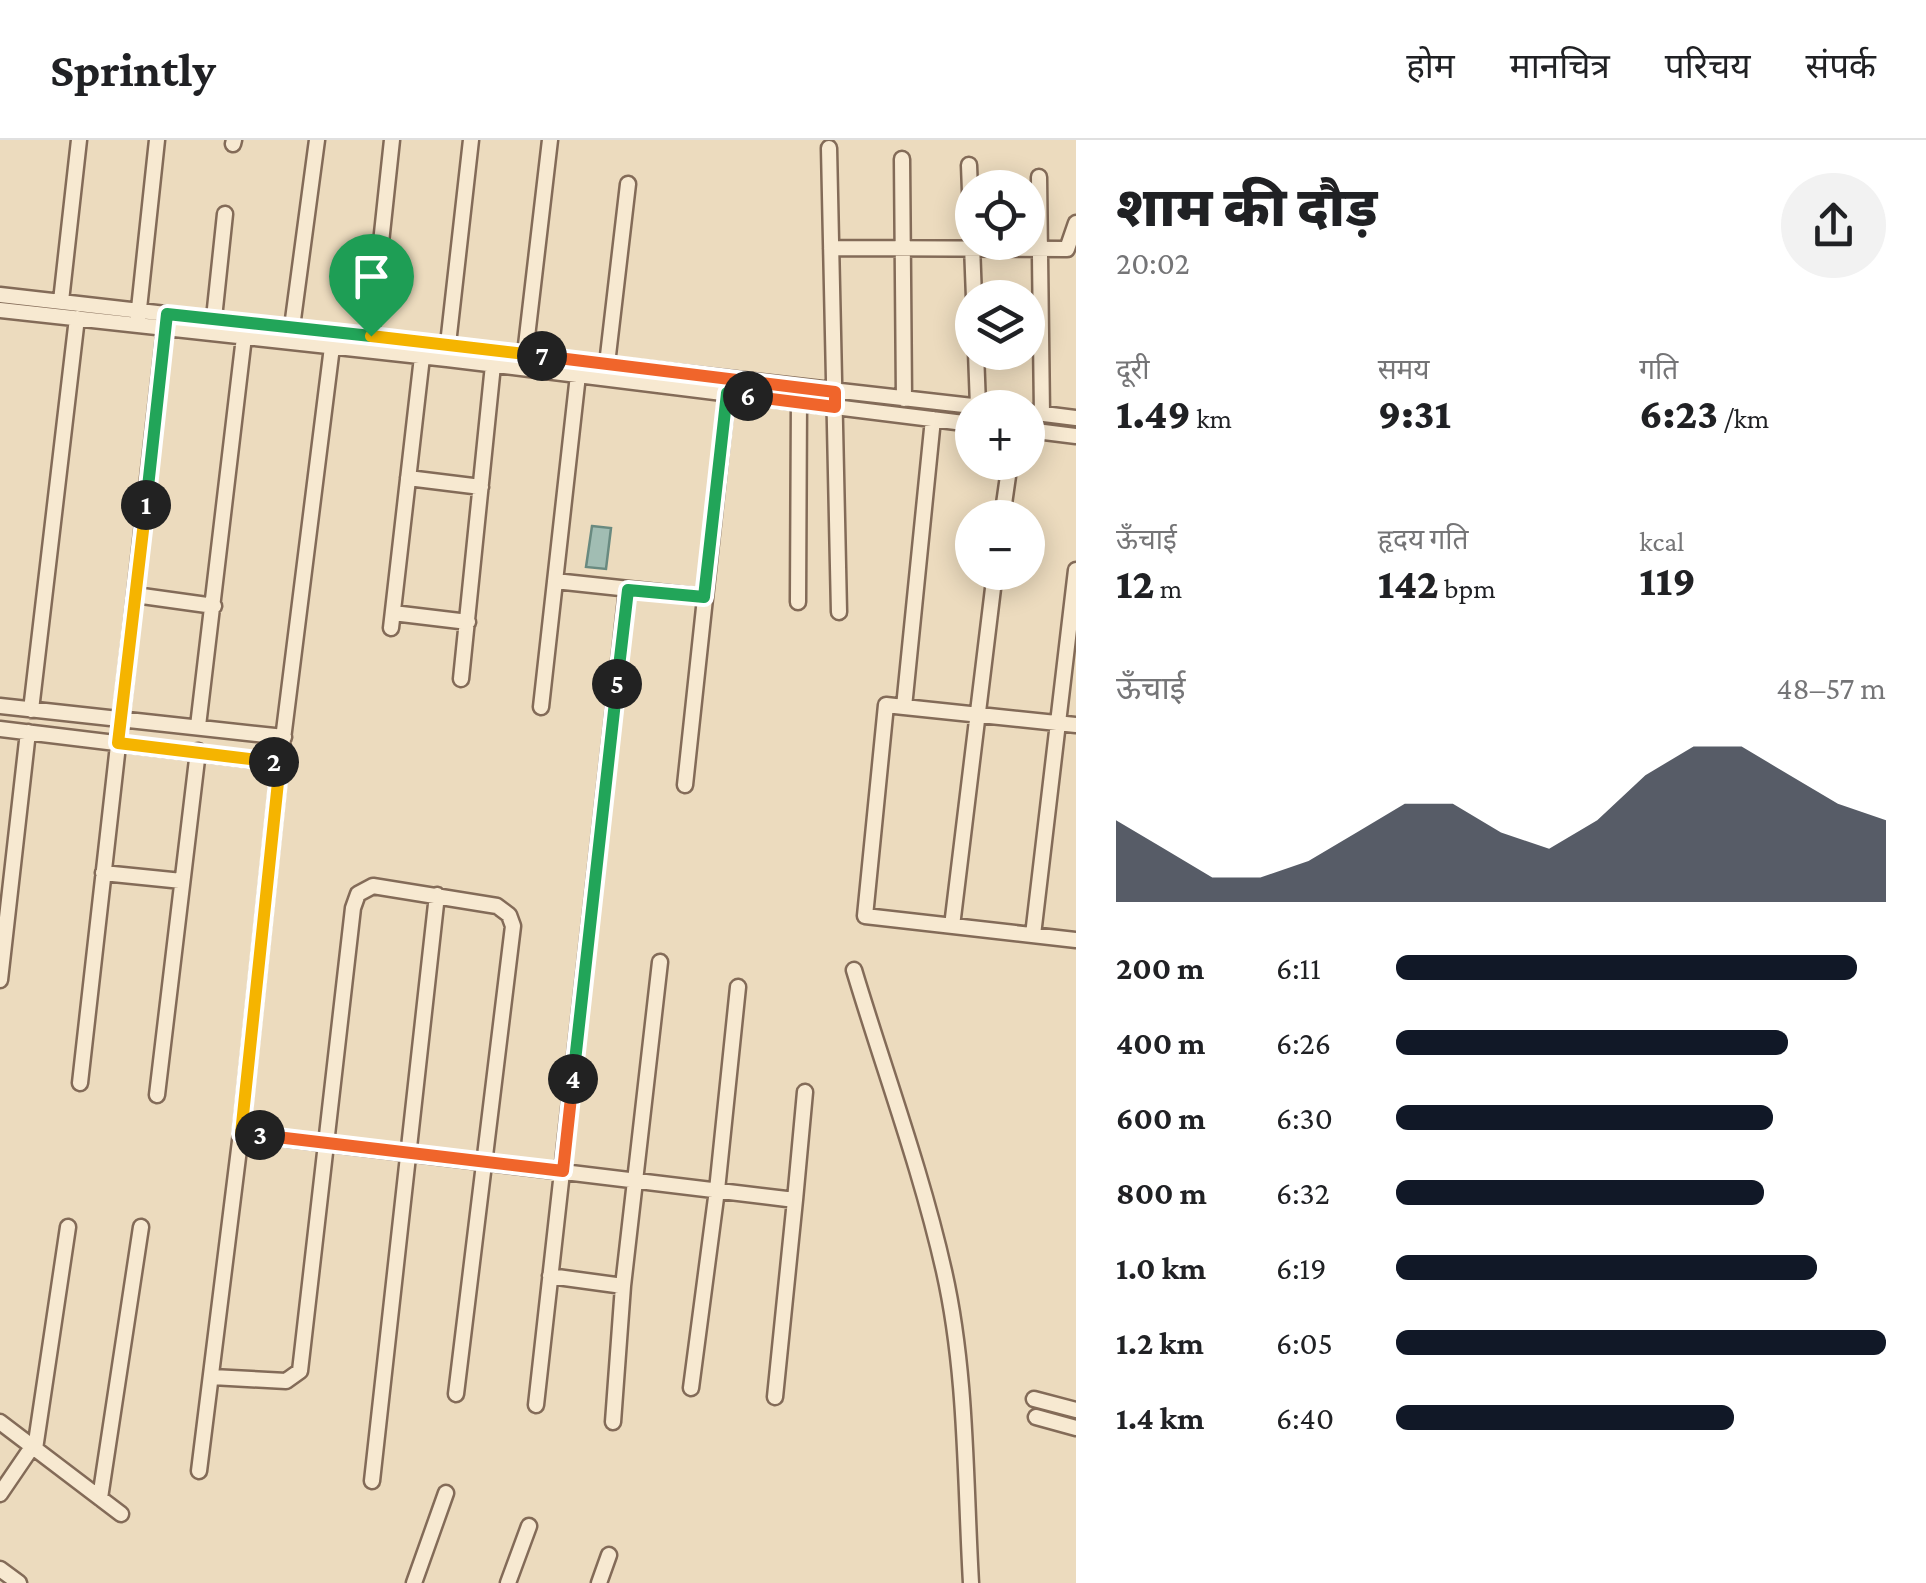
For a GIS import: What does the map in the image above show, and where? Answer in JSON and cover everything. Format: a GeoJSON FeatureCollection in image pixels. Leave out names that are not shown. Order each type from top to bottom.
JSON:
{"type":"FeatureCollection","features":[{"type":"Feature","properties":{"kind":"street"},"geometry":{"type":"LineString","coordinates":[[61,302],[79,140]]}},
{"type":"Feature","properties":{"kind":"street"},"geometry":{"type":"LineString","coordinates":[[138,317],[157,140]]}},
{"type":"Feature","properties":{"kind":"street"},"geometry":{"type":"LineString","coordinates":[[292,327],[316,140]]}},
{"type":"Feature","properties":{"kind":"street"},"geometry":{"type":"LineString","coordinates":[[371,336],[392,140]]}},
{"type":"Feature","properties":{"kind":"street"},"geometry":{"type":"LineString","coordinates":[[448,344],[471,140]]}},
{"type":"Feature","properties":{"kind":"street"},"geometry":{"type":"LineString","coordinates":[[525,354],[550,140]]}},
{"type":"Feature","properties":{"kind":"street"},"geometry":{"type":"LineString","coordinates":[[829,148],[839,612]]}},
{"type":"Feature","properties":{"kind":"street"},"geometry":{"type":"LineString","coordinates":[[902,158],[904,399]]}},
{"type":"Feature","properties":{"kind":"street"},"geometry":{"type":"LineString","coordinates":[[969,165],[969,170]]}},
{"type":"Feature","properties":{"kind":"street"},"geometry":{"type":"LineString","coordinates":[[608,364],[628,184]]}},
{"type":"Feature","properties":{"kind":"street"},"geometry":{"type":"LineString","coordinates":[[214,318],[225,214]]}},
{"type":"Feature","properties":{"kind":"street"},"geometry":{"type":"LineString","coordinates":[[1045,249],[1067,249],[1076,223]]}},
{"type":"Feature","properties":{"kind":"street"},"geometry":{"type":"LineString","coordinates":[[831,248],[955,248]]}},
{"type":"Feature","properties":{"kind":"street"},"geometry":{"type":"LineString","coordinates":[[1036,390],[1042,260]]}},
{"type":"Feature","properties":{"kind":"street"},"geometry":{"type":"LineString","coordinates":[[0,295],[61,302],[244,337],[371,336],[525,354],[579,368],[608,364],[728,386]]}},
{"type":"Feature","properties":{"kind":"street"},"geometry":{"type":"LineString","coordinates":[[0,310],[77,318],[138,317]]}},
{"type":"Feature","properties":{"kind":"street"},"geometry":{"type":"LineString","coordinates":[[31,710],[77,318]]}},
{"type":"Feature","properties":{"kind":"street"},"geometry":{"type":"LineString","coordinates":[[166,321],[214,318],[292,327],[422,356],[493,365],[579,368],[835,399],[955,422]]}},
{"type":"Feature","properties":{"kind":"street"},"geometry":{"type":"LineString","coordinates":[[80,1083],[166,321]]}},
{"type":"Feature","properties":{"kind":"street"},"geometry":{"type":"LineString","coordinates":[[198,726],[244,337]]}},
{"type":"Feature","properties":{"kind":"street"},"geometry":{"type":"LineString","coordinates":[[199,1471],[333,339]]}},
{"type":"Feature","properties":{"kind":"street"},"geometry":{"type":"LineString","coordinates":[[422,356],[392,621],[468,622]]}},
{"type":"Feature","properties":{"kind":"street"},"geometry":{"type":"LineString","coordinates":[[462,679],[493,365]]}},
{"type":"Feature","properties":{"kind":"street"},"geometry":{"type":"LineString","coordinates":[[541,707],[579,368]]}},
{"type":"Feature","properties":{"kind":"street"},"geometry":{"type":"LineString","coordinates":[[685,785],[728,386]]}},
{"type":"Feature","properties":{"kind":"street"},"geometry":{"type":"LineString","coordinates":[[798,602],[799,395]]}},
{"type":"Feature","properties":{"kind":"street"},"geometry":{"type":"LineString","coordinates":[[835,399],[955,404]]}},
{"type":"Feature","properties":{"kind":"street"},"geometry":{"type":"LineString","coordinates":[[1045,414],[1076,418]]}},
{"type":"Feature","properties":{"kind":"street"},"geometry":{"type":"LineString","coordinates":[[904,707],[933,419]]}},
{"type":"Feature","properties":{"kind":"street"},"geometry":{"type":"LineString","coordinates":[[1045,432],[1076,436]]}},
{"type":"Feature","properties":{"kind":"street"},"geometry":{"type":"LineString","coordinates":[[408,478],[481,487]]}},
{"type":"Feature","properties":{"kind":"street"},"geometry":{"type":"LineString","coordinates":[[1033,935],[1076,570]]}},
{"type":"Feature","properties":{"kind":"street"},"geometry":{"type":"LineString","coordinates":[[555,581],[704,597]]}},
{"type":"Feature","properties":{"kind":"street"},"geometry":{"type":"LineString","coordinates":[[536,1405],[628,590]]}},
{"type":"Feature","properties":{"kind":"street"},"geometry":{"type":"LineString","coordinates":[[952,926],[993,590]]}},
{"type":"Feature","properties":{"kind":"street"},"geometry":{"type":"LineString","coordinates":[[136,596],[214,606]]}},
{"type":"Feature","properties":{"kind":"street"},"geometry":{"type":"LineString","coordinates":[[1076,725],[886,705],[865,916],[1076,940]]}},
{"type":"Feature","properties":{"kind":"street"},"geometry":{"type":"LineString","coordinates":[[0,706],[284,736]]}},
{"type":"Feature","properties":{"kind":"street"},"geometry":{"type":"LineString","coordinates":[[0,729],[280,763]]}},
{"type":"Feature","properties":{"kind":"street"},"geometry":{"type":"LineString","coordinates":[[0,980],[28,732]]}},
{"type":"Feature","properties":{"kind":"street"},"geometry":{"type":"LineString","coordinates":[[157,1095],[198,751]]}},
{"type":"Feature","properties":{"kind":"street"},"geometry":{"type":"LineString","coordinates":[[104,873],[182,882]]}},
{"type":"Feature","properties":{"kind":"street"},"geometry":{"type":"LineString","coordinates":[[212,1378],[286,1381],[300,1372],[353,908],[358,894],[373,886],[496,906],[509,914],[514,926],[456,1394]]}},
{"type":"Feature","properties":{"kind":"street"},"geometry":{"type":"LineString","coordinates":[[372,1481],[436,895]]}},
{"type":"Feature","properties":{"kind":"street"},"geometry":{"type":"LineString","coordinates":[[613,1422],[623,1286],[660,962]]}},
{"type":"Feature","properties":{"kind":"street"},"geometry":{"type":"LineString","coordinates":[[854,970],[944,1271],[964,1408],[971,1583]]}},
{"type":"Feature","properties":{"kind":"street"},"geometry":{"type":"LineString","coordinates":[[691,1388],[738,987]]}},
{"type":"Feature","properties":{"kind":"street"},"geometry":{"type":"LineString","coordinates":[[775,1397],[804,1092]]}},
{"type":"Feature","properties":{"kind":"street"},"geometry":{"type":"LineString","coordinates":[[241,1134],[326,1141],[795,1200]]}},
{"type":"Feature","properties":{"kind":"street"},"geometry":{"type":"LineString","coordinates":[[0,1494],[34,1448],[68,1226]]}},
{"type":"Feature","properties":{"kind":"street"},"geometry":{"type":"LineString","coordinates":[[100,1498],[141,1226]]}},
{"type":"Feature","properties":{"kind":"street"},"geometry":{"type":"LineString","coordinates":[[550,1276],[623,1286]]}},
{"type":"Feature","properties":{"kind":"street"},"geometry":{"type":"LineString","coordinates":[[1034,1399],[1076,1410]]}},
{"type":"Feature","properties":{"kind":"street"},"geometry":{"type":"LineString","coordinates":[[1036,1417],[1076,1428]]}},
{"type":"Feature","properties":{"kind":"street"},"geometry":{"type":"LineString","coordinates":[[0,1422],[121,1514]]}},
{"type":"Feature","properties":{"kind":"street"},"geometry":{"type":"LineString","coordinates":[[414,1583],[446,1493]]}},
{"type":"Feature","properties":{"kind":"street"},"geometry":{"type":"LineString","coordinates":[[508,1583],[529,1526]]}},
{"type":"Feature","properties":{"kind":"street"},"geometry":{"type":"LineString","coordinates":[[599,1583],[609,1555]]}},
{"type":"Feature","properties":{"kind":"street"},"geometry":{"type":"LineString","coordinates":[[0,1569],[18,1583]]}},
{"type":"Feature","properties":{"kind":"water"},"geometry":{"type":"Polygon","coordinates":[[[592,526],[611,528],[606,569],[586,567],[592,526]]]}},
{"type":"Feature","properties":{"kind":"route"},"geometry":{"type":"LineString","coordinates":[[167,314],[371,336],[835,392],[835,407],[727,393],[704,597],[628,590],[563,1171],[241,1134],[280,763],[118,743],[167,314]]}}]}
